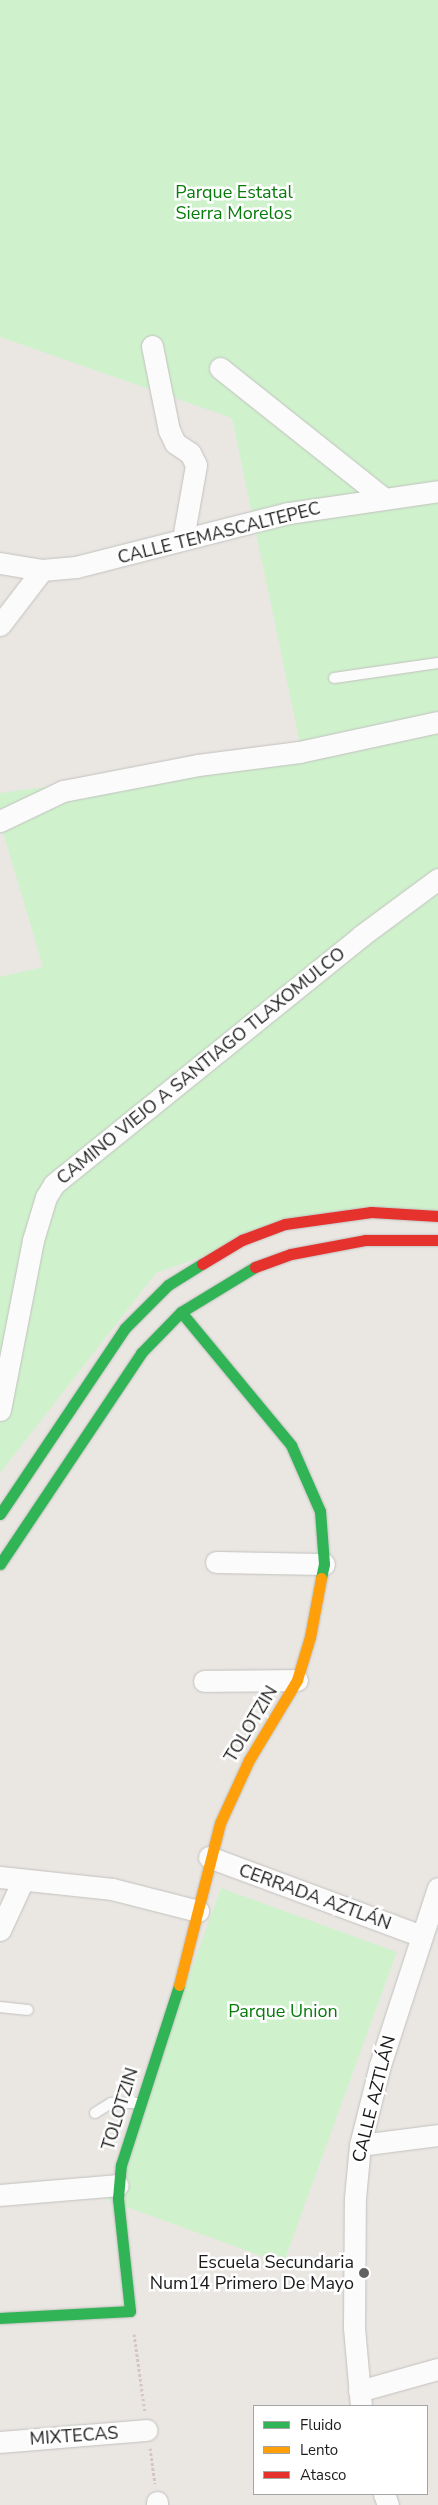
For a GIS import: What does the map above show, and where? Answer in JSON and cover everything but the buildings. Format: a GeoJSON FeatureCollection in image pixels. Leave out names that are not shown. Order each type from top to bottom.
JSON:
{"type":"FeatureCollection","features":[{"type":"Feature","properties":{"kind":"main road"},"geometry":{"type":"LineString","coordinates":[[0,1516],[125,1328],[168,1285],[242,1240],[285,1224],[370,1212],[438,1216]]}},
{"type":"Feature","properties":{"kind":"main road"},"geometry":{"type":"LineString","coordinates":[[0,1564],[121,1380],[141,1353],[181,1312],[240,1274],[291,1254],[365,1240],[438,1240]]}},
{"type":"Feature","properties":{"kind":"main road","name":"TOLOTZIN"},"geometry":{"type":"LineString","coordinates":[[118,2185],[140,2103],[182,1976],[209,1857],[231,1793],[297,1680],[310,1637],[324,1564],[320,1512],[291,1445],[181,1312]]}},
{"type":"Feature","properties":{"kind":"main road"},"geometry":{"type":"LineString","coordinates":[[0,2318],[130,2311],[118,2185]]}},
{"type":"Feature","properties":{"kind":"street"},"geometry":{"type":"LineString","coordinates":[[152,346],[169,430],[175,443],[190,453],[196,465],[183,539]]}},
{"type":"Feature","properties":{"kind":"street"},"geometry":{"type":"LineString","coordinates":[[220,368],[382,497]]}},
{"type":"Feature","properties":{"kind":"street","name":"CALLE TEMASCALTEPEC"},"geometry":{"type":"LineString","coordinates":[[0,564],[42,570],[76,567],[288,513],[382,497],[438,491]]}},
{"type":"Feature","properties":{"kind":"street"},"geometry":{"type":"LineString","coordinates":[[0,626],[42,570]]}},
{"type":"Feature","properties":{"kind":"street"},"geometry":{"type":"LineString","coordinates":[[0,821],[63,791],[198,765],[299,752],[438,722]]}},
{"type":"Feature","properties":{"kind":"street","name":"CAMINO VIEJO A SANTIAGO TLAXOMULCO"},"geometry":{"type":"LineString","coordinates":[[0,1410],[33,1240],[46,1197],[54,1184],[362,936],[438,879]]}},
{"type":"Feature","properties":{"kind":"street"},"geometry":{"type":"LineString","coordinates":[[0,1516],[12,1545]]}},
{"type":"Feature","properties":{"kind":"street"},"geometry":{"type":"LineString","coordinates":[[216,1562],[324,1564]]}},
{"type":"Feature","properties":{"kind":"street"},"geometry":{"type":"LineString","coordinates":[[204,1681],[297,1680]]}},
{"type":"Feature","properties":{"kind":"street","name":"CERRADA AZTLÁN"},"geometry":{"type":"LineString","coordinates":[[209,1857],[429,1923]]}},
{"type":"Feature","properties":{"kind":"street"},"geometry":{"type":"LineString","coordinates":[[0,1878],[112,1888],[198,1911]]}},
{"type":"Feature","properties":{"kind":"street"},"geometry":{"type":"LineString","coordinates":[[0,1930],[23,1880]]}},
{"type":"Feature","properties":{"kind":"street","name":"CALLE AZTLÁN"},"geometry":{"type":"LineString","coordinates":[[360,2398],[354,2327],[354,2198],[360,2144],[380,2065],[429,1923],[438,1888]]}},
{"type":"Feature","properties":{"kind":"street"},"geometry":{"type":"LineString","coordinates":[[360,2144],[438,2135]]}},
{"type":"Feature","properties":{"kind":"street"},"geometry":{"type":"LineString","coordinates":[[0,2195],[118,2185]]}},
{"type":"Feature","properties":{"kind":"street"},"geometry":{"type":"LineString","coordinates":[[360,2398],[438,2369]]}},
{"type":"Feature","properties":{"kind":"street","name":"MIXTECAS"},"geometry":{"type":"LineString","coordinates":[[0,2442],[147,2430]]}},
{"type":"Feature","properties":{"kind":"lane"},"geometry":{"type":"LineString","coordinates":[[334,678],[438,663]]}},
{"type":"Feature","properties":{"kind":"lane"},"geometry":{"type":"LineString","coordinates":[[0,2007],[28,2010]]}},
{"type":"Feature","properties":{"kind":"lane"},"geometry":{"type":"LineString","coordinates":[[95,2113],[112,2103],[140,2103]]}},
{"type":"Feature","properties":{"kind":"path"},"geometry":{"type":"LineString","coordinates":[[130,2311],[157,2504]]}},
{"type":"Feature","properties":{"kind":"green space","name":"Parque Estatal Sierra Morelos"},"geometry":{"type":"Polygon","coordinates":[[[0,0],[438,0],[438,1221],[324,1214],[156,1273],[0,1473],[0,977],[43,967],[0,822],[0,793],[302,753],[232,418],[0,337],[0,0]]]}},
{"type":"Feature","properties":{"kind":"green space","name":"Parque Union"},"geometry":{"type":"Polygon","coordinates":[[[221,1888],[397,1952],[283,2264],[107,2200],[221,1888]]]}},
{"type":"Feature","properties":{"kind":"traffic: fast"},"geometry":{"type":"LineString","coordinates":[[0,1514],[125,1328],[168,1285],[202,1264]]}},
{"type":"Feature","properties":{"kind":"traffic: fast"},"geometry":{"type":"LineString","coordinates":[[0,1564],[141,1353],[181,1312],[255,1267]]}},
{"type":"Feature","properties":{"kind":"traffic: fast"},"geometry":{"type":"LineString","coordinates":[[181,1312],[291,1445],[320,1511],[324,1564],[321,1578]]}},
{"type":"Feature","properties":{"kind":"traffic: fast"},"geometry":{"type":"LineString","coordinates":[[0,2318],[130,2311],[118,2198],[121,2165],[179,1985]]}},
{"type":"Feature","properties":{"kind":"traffic: slow"},"geometry":{"type":"LineString","coordinates":[[179,1985],[220,1823],[249,1760],[297,1680],[310,1637],[321,1578]]}},
{"type":"Feature","properties":{"kind":"traffic: jam"},"geometry":{"type":"LineString","coordinates":[[202,1264],[242,1240],[285,1224],[371,1212],[438,1216]]}},
{"type":"Feature","properties":{"kind":"traffic: jam"},"geometry":{"type":"LineString","coordinates":[[255,1267],[291,1254],[365,1240],[438,1240]]}},
{"type":"Feature","properties":{"kind":"place","name":"Escuela Secundaria Num14 Primero De Mayo"},"geometry":{"type":"Point","coordinates":[364,2273]}}]}
